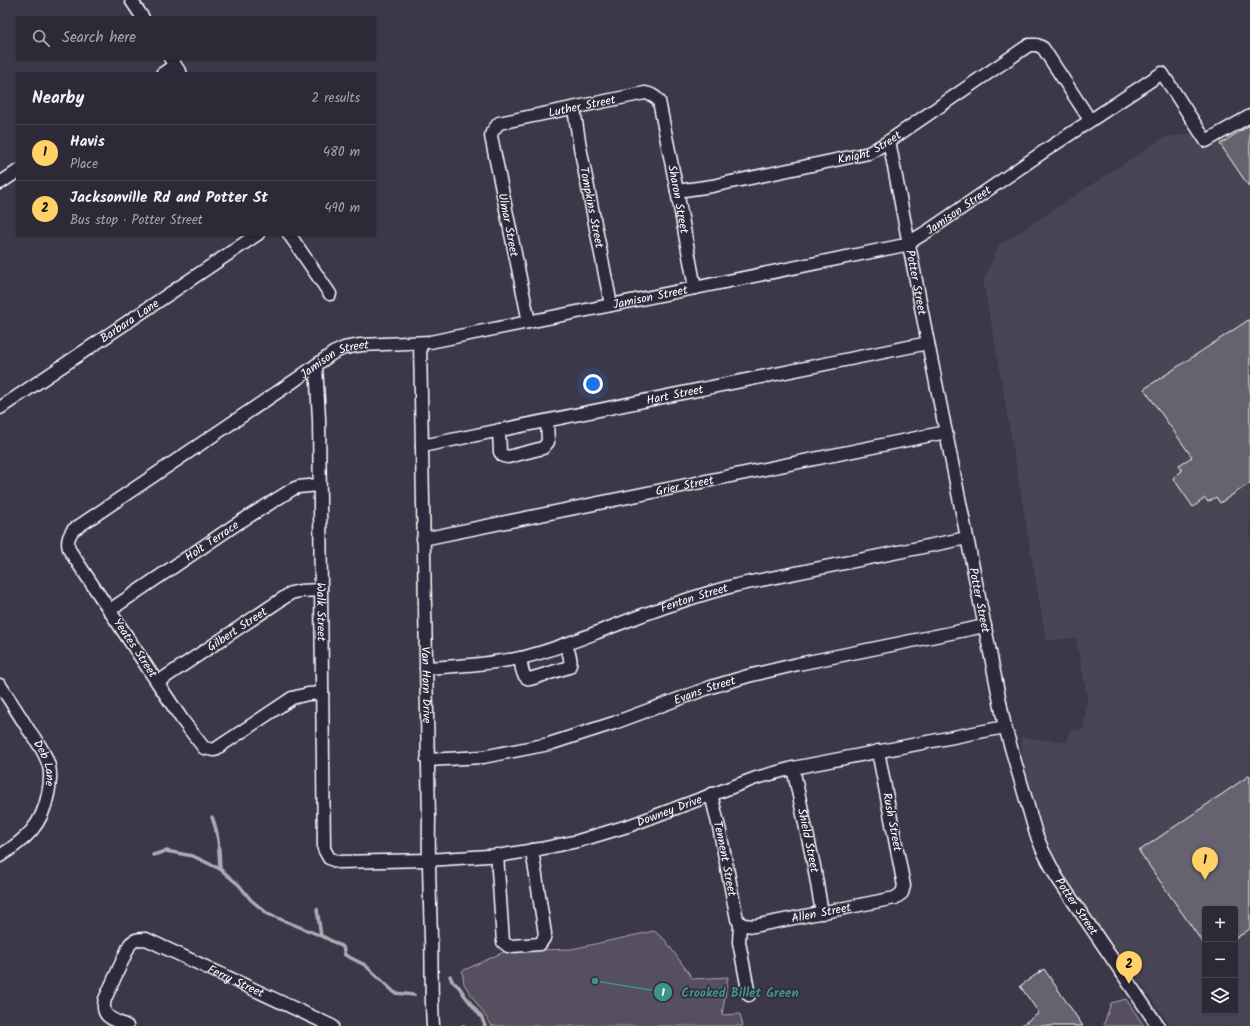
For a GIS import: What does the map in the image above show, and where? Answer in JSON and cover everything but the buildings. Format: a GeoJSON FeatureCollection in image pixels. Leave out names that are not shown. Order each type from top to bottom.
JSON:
{"type":"FeatureCollection","features":[{"type":"Feature","properties":{"kind":"street"},"geometry":{"type":"LineString","coordinates":[[131,0],[142,16]]}},
{"type":"Feature","properties":{"kind":"street","name":"Knight Street"},"geometry":{"type":"LineString","coordinates":[[677,191],[712,186],[859,155],[876,150],[1030,45],[1037,45],[1043,48],[1090,120]]}},
{"type":"Feature","properties":{"kind":"street"},"geometry":{"type":"LineString","coordinates":[[165,72],[175,66]]}},
{"type":"Feature","properties":{"kind":"street","name":"Jamison Street"},"geometry":{"type":"LineString","coordinates":[[68,542],[70,534],[73,530],[333,353],[344,348],[361,345],[430,342],[908,244],[1090,120],[1162,73],[1206,142],[1250,116]]}},
{"type":"Feature","properties":{"kind":"street","name":"Luther Street"},"geometry":{"type":"LineString","coordinates":[[494,127],[499,123],[645,93],[656,97],[659,101],[661,110]]}},
{"type":"Feature","properties":{"kind":"street","name":"Tompkins Street"},"geometry":{"type":"LineString","coordinates":[[574,108],[580,147],[611,305]]}},
{"type":"Feature","properties":{"kind":"street","name":"Sharon Street"},"geometry":{"type":"LineString","coordinates":[[661,110],[695,288]]}},
{"type":"Feature","properties":{"kind":"street","name":"Ulmar Street"},"geometry":{"type":"LineString","coordinates":[[494,127],[491,136],[528,322]]}},
{"type":"Feature","properties":{"kind":"street","name":"Potter Street"},"geometry":{"type":"LineString","coordinates":[[889,141],[908,244],[1006,727],[1036,834],[1049,864],[1158,1026]]}},
{"type":"Feature","properties":{"kind":"street"},"geometry":{"type":"LineString","coordinates":[[0,183],[16,172]]}},
{"type":"Feature","properties":{"kind":"street","name":"Barbara Lane"},"geometry":{"type":"LineString","coordinates":[[0,408],[255,236]]}},
{"type":"Feature","properties":{"kind":"street"},"geometry":{"type":"LineString","coordinates":[[290,236],[330,294]]}},
{"type":"Feature","properties":{"kind":"street","name":"Van Horn Drive"},"geometry":{"type":"LineString","coordinates":[[420,343],[428,860],[431,939],[431,1002],[433,1026]]}},
{"type":"Feature","properties":{"kind":"street","name":"Hart Street"},"geometry":{"type":"LineString","coordinates":[[422,446],[928,343]]}},
{"type":"Feature","properties":{"kind":"street","name":"Walk Street"},"geometry":{"type":"LineString","coordinates":[[316,365],[321,590],[324,849],[329,858]]}},
{"type":"Feature","properties":{"kind":"street"},"geometry":{"type":"LineString","coordinates":[[499,430],[500,452],[503,456],[508,457],[543,448],[548,442],[547,421]]}},
{"type":"Feature","properties":{"kind":"street","name":"Grier Street"},"geometry":{"type":"LineString","coordinates":[[423,539],[946,432]]}},
{"type":"Feature","properties":{"kind":"street","name":"Holt Terrace"},"geometry":{"type":"LineString","coordinates":[[110,610],[235,525],[293,489],[298,487],[319,485]]}},
{"type":"Feature","properties":{"kind":"street","name":"Fenton Street"},"geometry":{"type":"LineString","coordinates":[[426,668],[501,662],[520,658],[565,644],[657,610],[737,584],[967,538]]}},
{"type":"Feature","properties":{"kind":"street","name":"Yeates Street"},"geometry":{"type":"LineString","coordinates":[[68,542],[70,551],[183,720],[204,748],[214,750],[292,698],[308,694],[322,693]]}},
{"type":"Feature","properties":{"kind":"street","name":"Gilbert Street"},"geometry":{"type":"LineString","coordinates":[[158,682],[291,593],[321,590]]}},
{"type":"Feature","properties":{"kind":"street","name":"Evans Street"},"geometry":{"type":"LineString","coordinates":[[427,760],[483,757],[549,744],[600,728],[712,687],[748,676],[798,664],[985,626]]}},
{"type":"Feature","properties":{"kind":"street"},"geometry":{"type":"LineString","coordinates":[[520,658],[524,676],[527,678],[569,667],[571,664],[565,644]]}},
{"type":"Feature","properties":{"kind":"street","name":"Deb Lane"},"geometry":{"type":"LineString","coordinates":[[0,685],[44,754],[49,766],[50,775],[50,787],[46,806],[40,820],[24,840],[0,856]]}},
{"type":"Feature","properties":{"kind":"street","name":"Downey Drive"},"geometry":{"type":"LineString","coordinates":[[329,858],[338,862],[428,860],[497,855],[532,850],[578,841],[631,825],[710,794],[756,778],[793,768],[1006,727]]}},
{"type":"Feature","properties":{"kind":"street","name":"Rush Street"},"geometry":{"type":"LineString","coordinates":[[878,751],[904,886],[902,893]]}},
{"type":"Feature","properties":{"kind":"street","name":"Shield Street"},"geometry":{"type":"LineString","coordinates":[[793,768],[814,866],[822,913]]}},
{"type":"Feature","properties":{"kind":"street","name":"Tennent Street"},"geometry":{"type":"LineString","coordinates":[[710,794],[720,832],[737,918],[740,923],[739,942],[749,995]]}},
{"type":"Feature","properties":{"kind":"street"},"geometry":{"type":"LineString","coordinates":[[497,855],[503,942],[508,946],[540,944],[545,934],[532,850]]}},
{"type":"Feature","properties":{"kind":"street","name":"Allen Street"},"geometry":{"type":"LineString","coordinates":[[740,923],[744,926],[754,926],[895,898],[902,893]]}},
{"type":"Feature","properties":{"kind":"street","name":"Ferry Street"},"geometry":{"type":"LineString","coordinates":[[127,1026],[108,1017],[103,1006],[130,944],[134,940],[139,939],[146,939],[332,1026]]}},
{"type":"Feature","properties":{"kind":"shaded area"},"geometry":{"type":"Polygon","coordinates":[[[1250,125],[1250,1026],[1171,1026],[1095,920],[1043,840],[1027,783],[1020,737],[1067,742],[1071,730],[1083,730],[1087,697],[1076,638],[1046,641],[983,281],[999,245],[1163,138],[1208,130],[1221,144],[1250,125]]]}},
{"type":"Feature","properties":{"kind":"shaded area"},"geometry":{"type":"Polygon","coordinates":[[[654,931],[665,940],[693,979],[728,977],[722,1015],[740,1014],[743,1026],[492,1026],[464,984],[462,971],[506,951],[572,949],[654,931]]]}},
{"type":"Feature","properties":{"kind":"shaded area"},"geometry":{"type":"Polygon","coordinates":[[[1126,999],[1144,1026],[1105,1026],[1104,1024],[1111,1003],[1126,999]]]}},
{"type":"Feature","properties":{"kind":"waterway"},"geometry":{"type":"LineString","coordinates":[[212,817],[217,836],[220,869]]}},
{"type":"Feature","properties":{"kind":"waterway"},"geometry":{"type":"LineString","coordinates":[[153,855],[166,851],[193,856],[220,869],[239,885],[251,900],[268,914],[324,937],[343,947],[345,955],[365,965],[395,993],[414,995]]}},
{"type":"Feature","properties":{"kind":"waterway"},"geometry":{"type":"LineString","coordinates":[[317,909],[321,936]]}},
{"type":"Feature","properties":{"kind":"waterway"},"geometry":{"type":"LineString","coordinates":[[450,976],[452,981],[459,987],[482,1018],[485,1026]]}},
{"type":"Feature","properties":{"kind":"place","name":"Havis"},"geometry":{"type":"Point","coordinates":[1205,880]}},
{"type":"Feature","properties":{"kind":"place","name":"Crooked Billet Green"},"geometry":{"type":"Point","coordinates":[595,981]}},
{"type":"Feature","properties":{"kind":"place","name":"Jacksonville Rd and Potter St"},"geometry":{"type":"Point","coordinates":[1129,984]}}]}
